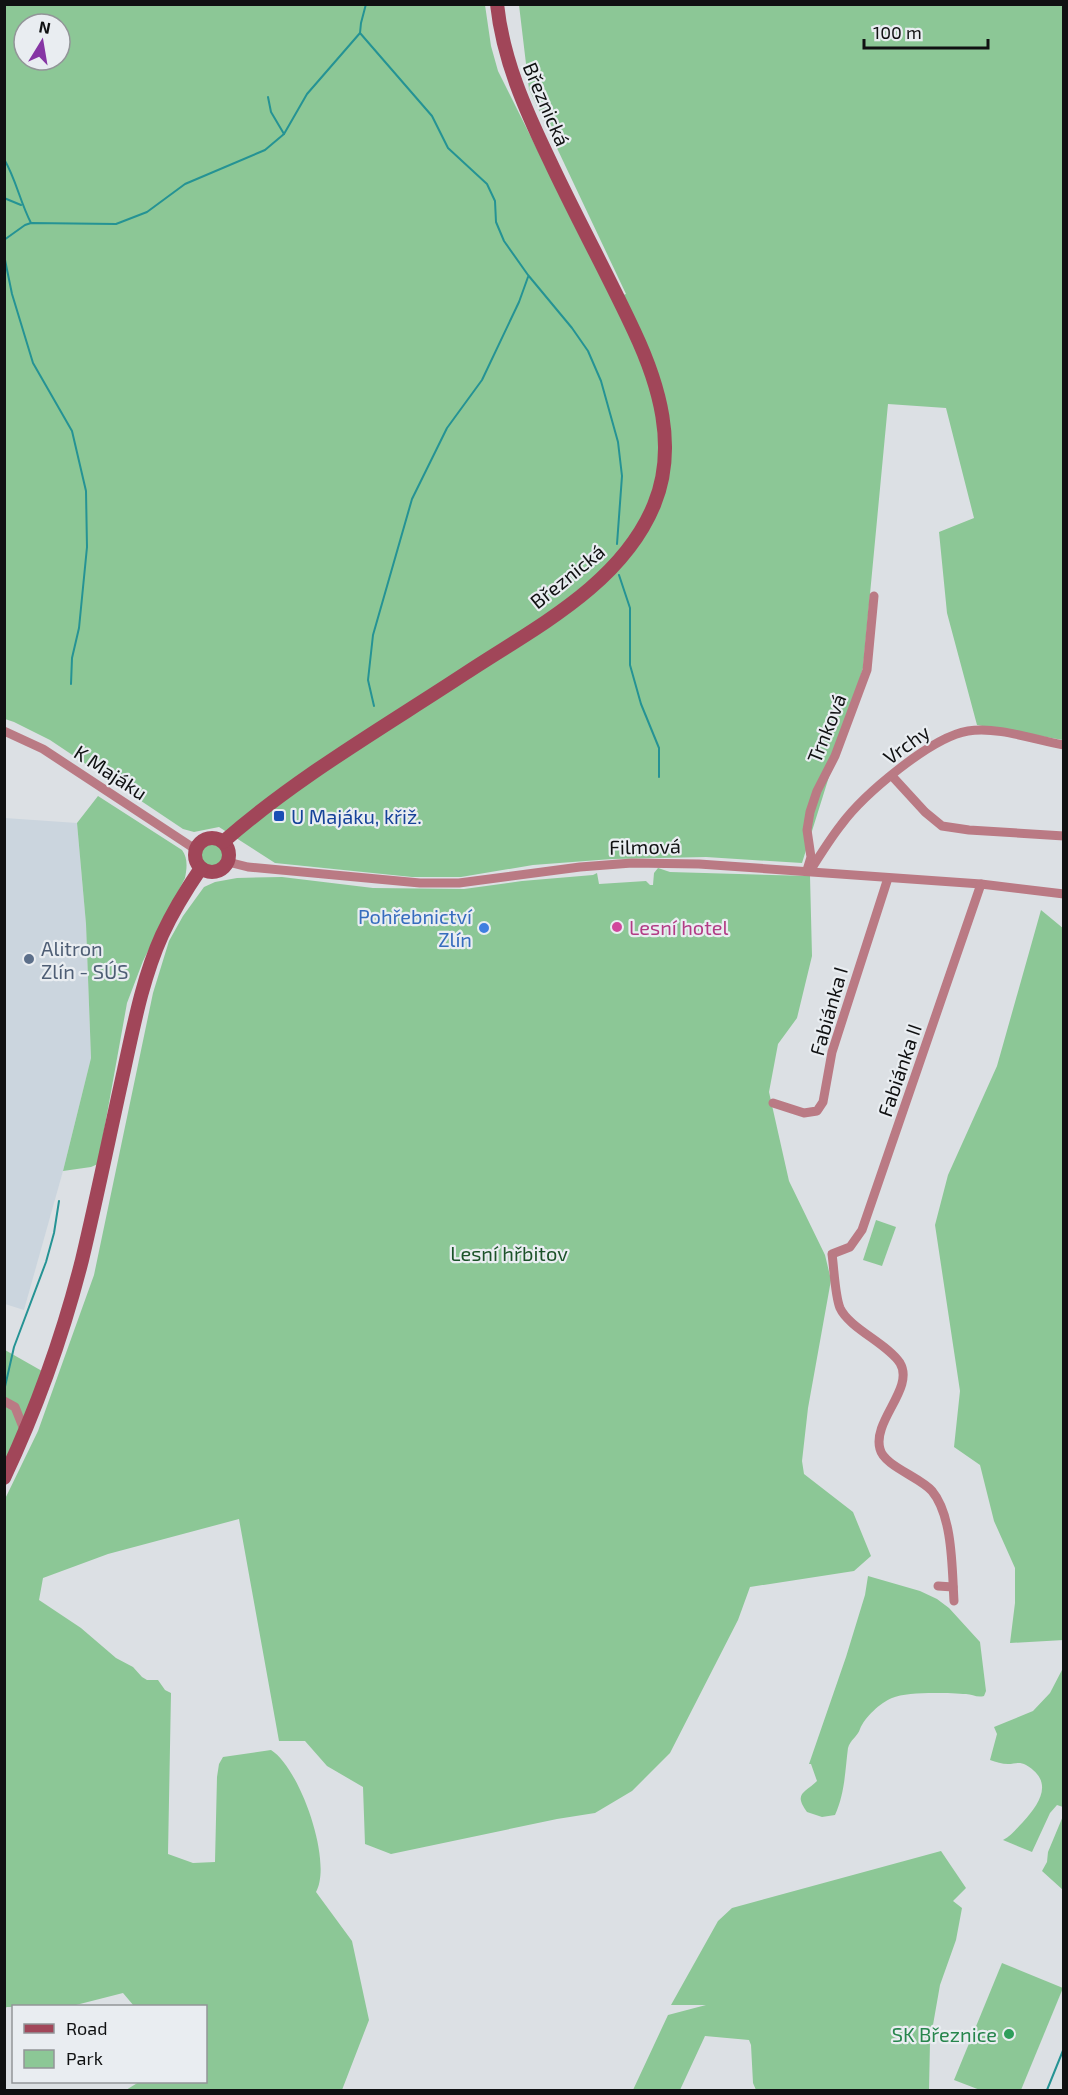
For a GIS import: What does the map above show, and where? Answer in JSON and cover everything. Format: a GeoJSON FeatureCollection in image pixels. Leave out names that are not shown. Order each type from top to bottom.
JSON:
{"type":"FeatureCollection","features":[{"type":"Feature","properties":{"kind":"main road","name":"Březnická"},"geometry":{"type":"LineString","coordinates":[[223,842],[261,811],[316,772],[531,631],[582,594],[629,549],[654,505],[660,488],[664,425],[654,379],[614,289],[525,107],[505,50],[497,4]]}},
{"type":"Feature","properties":{"kind":"main road"},"geometry":{"type":"LineString","coordinates":[[208,838],[216,838],[223,842],[228,850],[228,862],[217,871],[207,871],[201,868],[196,861],[195,849],[200,842],[208,838]]}},
{"type":"Feature","properties":{"kind":"main road"},"geometry":{"type":"LineString","coordinates":[[4,1478],[25,1432],[67,1315],[136,1016],[149,970],[171,916],[201,868]]}},
{"type":"Feature","properties":{"kind":"street","name":"Trnková"},"geometry":{"type":"LineString","coordinates":[[809,871],[811,857],[807,830],[810,812],[817,791],[835,756],[867,670],[874,596]]}},
{"type":"Feature","properties":{"kind":"street","name":"Vrchy"},"geometry":{"type":"LineString","coordinates":[[809,871],[842,824],[872,792],[920,752],[945,738],[968,731],[983,730],[1064,745]]}},
{"type":"Feature","properties":{"kind":"street","name":"K Majáku"},"geometry":{"type":"LineString","coordinates":[[4,731],[43,749],[195,849]]}},
{"type":"Feature","properties":{"kind":"street"},"geometry":{"type":"LineString","coordinates":[[892,776],[925,812],[942,826],[1064,836]]}},
{"type":"Feature","properties":{"kind":"street","name":"Filmová"},"geometry":{"type":"LineString","coordinates":[[228,862],[248,867],[420,883],[459,883],[632,863],[699,864],[981,884],[1064,894]]}},
{"type":"Feature","properties":{"kind":"street","name":"Fabiánka I"},"geometry":{"type":"LineString","coordinates":[[773,1103],[804,1113],[817,1111],[823,1102],[832,1052],[888,878]]}},
{"type":"Feature","properties":{"kind":"street","name":"Fabiánka II"},"geometry":{"type":"LineString","coordinates":[[953,1587],[946,1524],[937,1498],[927,1486],[889,1461],[880,1451],[881,1429],[903,1381],[901,1365],[894,1356],[841,1310],[832,1254],[850,1247],[862,1230],[981,884]]}},
{"type":"Feature","properties":{"kind":"street"},"geometry":{"type":"LineString","coordinates":[[4,1401],[15,1407],[25,1432]]}},
{"type":"Feature","properties":{"kind":"street"},"geometry":{"type":"LineString","coordinates":[[938,1586],[953,1587],[954,1601]]}},
{"type":"Feature","properties":{"kind":"shaded area"},"geometry":{"type":"Polygon","coordinates":[[[5,818],[77,823],[86,924],[91,1058],[63,1171],[24,1310],[5,1304],[5,818]]]}},
{"type":"Feature","properties":{"kind":"green space"},"geometry":{"type":"Polygon","coordinates":[[[5,5],[485,5],[491,46],[498,71],[612,299],[626,294],[529,89],[519,5],[1063,5],[1063,740],[977,725],[947,613],[939,532],[974,518],[946,408],[888,404],[863,668],[802,863],[706,857],[612,859],[533,865],[461,877],[412,877],[275,863],[219,827],[194,832],[183,829],[50,740],[5,719],[5,5]]]}},
{"type":"Feature","properties":{"kind":"green space"},"geometry":{"type":"Polygon","coordinates":[[[98,796],[182,850],[186,860],[186,871],[185,878],[143,961],[127,1003],[98,1164],[63,1171],[91,1058],[86,924],[77,823],[98,796]]]}},
{"type":"Feature","properties":{"kind":"green space"},"geometry":{"type":"Polygon","coordinates":[[[212,843],[220,847],[224,855],[220,863],[212,867],[204,863],[200,855],[204,847],[212,843]]]}},
{"type":"Feature","properties":{"kind":"green space","name":"Lesní hřbitov"},"geometry":{"type":"Polygon","coordinates":[[[658,868],[670,872],[810,876],[812,956],[797,1018],[778,1044],[769,1092],[789,1181],[825,1255],[831,1280],[808,1408],[802,1461],[804,1474],[853,1512],[871,1556],[854,1571],[750,1587],[738,1620],[670,1753],[632,1791],[595,1813],[391,1854],[365,1844],[363,1787],[327,1766],[305,1741],[279,1741],[239,1519],[108,1554],[43,1578],[39,1600],[81,1628],[116,1658],[133,1667],[142,1677],[147,1680],[158,1680],[165,1690],[171,1693],[168,1854],[193,1863],[215,1862],[217,1777],[219,1764],[223,1757],[271,1750],[282,1760],[302,1795],[317,1839],[320,1878],[316,1892],[352,1941],[369,2020],[342,2090],[126,2090],[137,2083],[207,2083],[207,2005],[133,2005],[123,1993],[76,2005],[12,2005],[5,2008],[4,1501],[38,1431],[94,1275],[153,993],[169,941],[183,916],[204,887],[215,882],[237,878],[282,877],[373,888],[464,889],[597,873],[599,884],[646,881],[653,885],[654,873],[658,868]]]}},
{"type":"Feature","properties":{"kind":"green space"},"geometry":{"type":"Polygon","coordinates":[[[1041,910],[1064,929],[1064,1640],[1010,1643],[1015,1603],[1015,1568],[994,1521],[980,1465],[954,1447],[960,1391],[935,1225],[948,1175],[997,1066],[1041,910]]]}},
{"type":"Feature","properties":{"kind":"green space"},"geometry":{"type":"Polygon","coordinates":[[[876,1220],[896,1227],[882,1266],[863,1260],[876,1220]]]}},
{"type":"Feature","properties":{"kind":"green space"},"geometry":{"type":"Polygon","coordinates":[[[5,1350],[42,1371],[18,1437],[5,1460],[5,1350]]]}},
{"type":"Feature","properties":{"kind":"green space"},"geometry":{"type":"Polygon","coordinates":[[[868,1576],[920,1591],[949,1608],[980,1642],[986,1691],[984,1696],[929,1693],[908,1694],[887,1700],[869,1715],[849,1745],[843,1790],[835,1815],[822,1817],[807,1812],[801,1797],[817,1781],[811,1764],[809,1764],[846,1657],[865,1595],[868,1576]]]}},
{"type":"Feature","properties":{"kind":"green space"},"geometry":{"type":"Polygon","coordinates":[[[1063,1668],[1063,1807],[1057,1805],[1050,1813],[1032,1852],[1003,1840],[1023,1822],[1039,1801],[1042,1786],[1040,1779],[1024,1764],[1004,1764],[990,1760],[997,1734],[994,1727],[1033,1711],[1050,1693],[1063,1668]]]}},
{"type":"Feature","properties":{"kind":"green space"},"geometry":{"type":"Polygon","coordinates":[[[1063,1816],[1064,1890],[1042,1871],[1063,1816]]]}},
{"type":"Feature","properties":{"kind":"green space"},"geometry":{"type":"Polygon","coordinates":[[[941,1851],[966,1888],[953,1901],[962,1908],[956,1940],[940,1985],[930,2042],[929,2090],[756,2090],[753,2083],[749,2040],[705,2036],[680,2090],[633,2090],[668,2015],[706,2005],[671,2005],[718,1921],[732,1908],[941,1851]]]}},
{"type":"Feature","properties":{"kind":"green space","name":"SK Březnice"},"geometry":{"type":"Polygon","coordinates":[[[1002,1963],[1063,1988],[1021,2090],[980,2090],[954,2080],[1002,1963]]]}},
{"type":"Feature","properties":{"kind":"waterway"},"geometry":{"type":"LineString","coordinates":[[366,4],[360,33],[432,116],[448,148],[487,184],[495,201],[496,222],[504,241],[588,351],[601,381],[618,442],[622,476],[617,544]]}},
{"type":"Feature","properties":{"kind":"waterway"},"geometry":{"type":"LineString","coordinates":[[4,240],[31,223],[116,224],[147,212],[185,184],[265,150],[284,134],[307,94],[360,33]]}},
{"type":"Feature","properties":{"kind":"waterway"},"geometry":{"type":"LineString","coordinates":[[268,97],[271,112],[284,134]]}},
{"type":"Feature","properties":{"kind":"waterway"},"geometry":{"type":"LineString","coordinates":[[4,159],[31,223]]}},
{"type":"Feature","properties":{"kind":"waterway"},"geometry":{"type":"LineString","coordinates":[[4,198],[21,205]]}},
{"type":"Feature","properties":{"kind":"waterway"},"geometry":{"type":"LineString","coordinates":[[4,255],[12,294],[33,363],[72,431],[86,491],[87,547],[79,628],[72,658],[71,684]]}},
{"type":"Feature","properties":{"kind":"waterway"},"geometry":{"type":"LineString","coordinates":[[374,706],[368,680],[373,635],[412,499],[447,428],[482,380],[519,302],[528,277]]}},
{"type":"Feature","properties":{"kind":"waterway"},"geometry":{"type":"LineString","coordinates":[[619,575],[630,608],[630,665],[641,704],[659,748],[659,777]]}},
{"type":"Feature","properties":{"kind":"waterway"},"geometry":{"type":"LineString","coordinates":[[4,1391],[14,1347],[46,1262],[59,1201]]}},
{"type":"Feature","properties":{"kind":"waterway"},"geometry":{"type":"LineString","coordinates":[[1047,2090],[1064,2048]]}},
{"type":"Feature","properties":{"kind":"place","name":"U Majáku, křiž."},"geometry":{"type":"Point","coordinates":[279,816]}},
{"type":"Feature","properties":{"kind":"place","name":"Lesní hotel"},"geometry":{"type":"Point","coordinates":[617,927]}},
{"type":"Feature","properties":{"kind":"place","name":"Pohřebnictví Zlín"},"geometry":{"type":"Point","coordinates":[484,928]}},
{"type":"Feature","properties":{"kind":"place","name":"Alitron Zlín - SÚS"},"geometry":{"type":"Point","coordinates":[29,959]}},
{"type":"Feature","properties":{"kind":"place","name":"SK Březnice"},"geometry":{"type":"Point","coordinates":[1009,2034]}}]}
